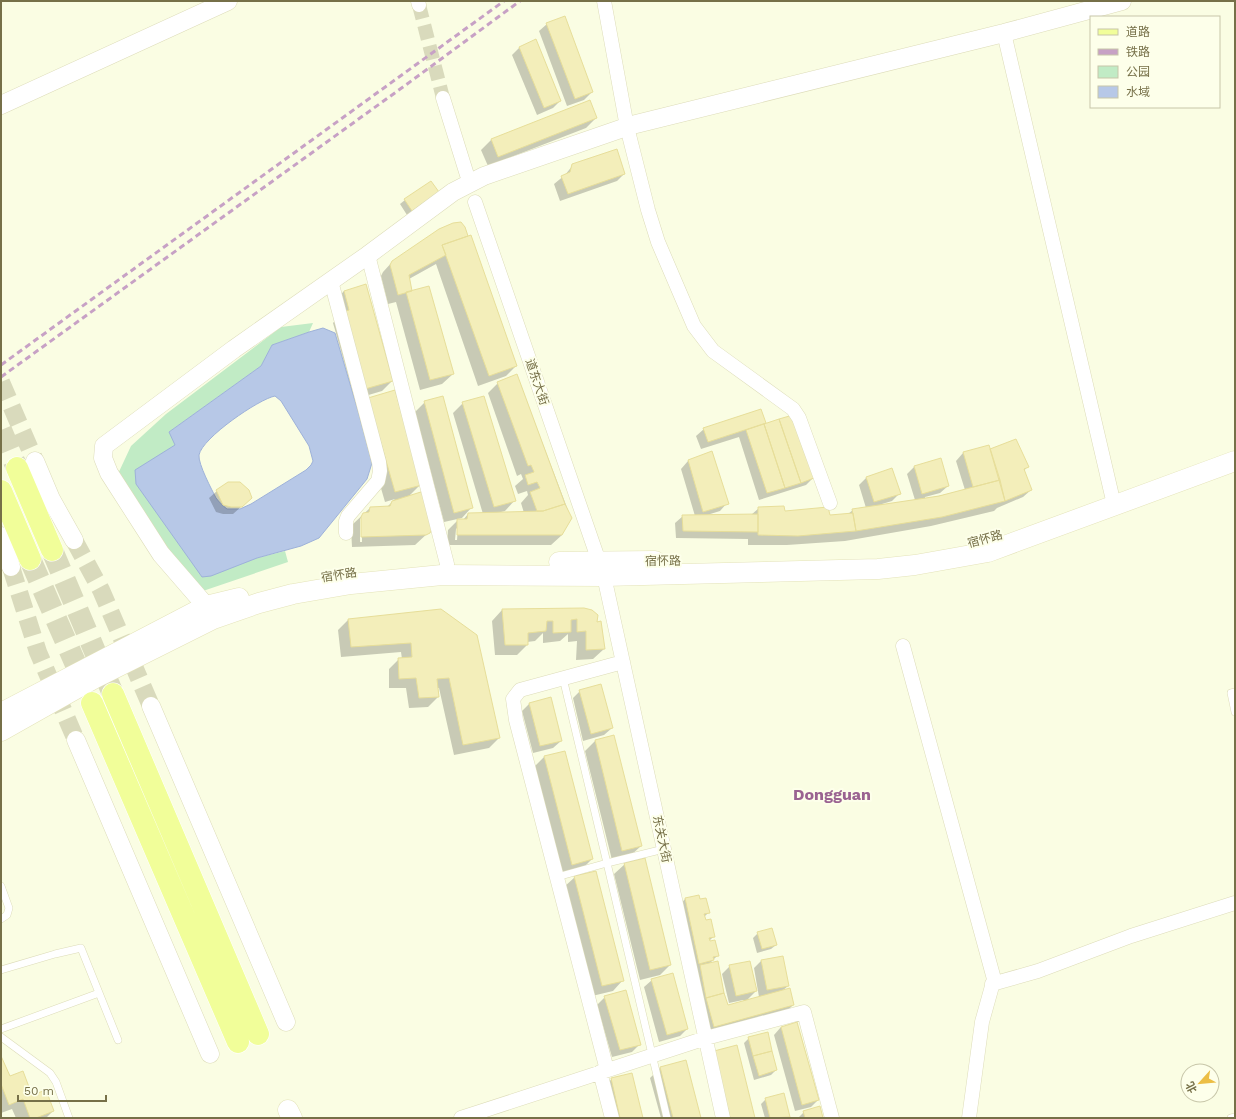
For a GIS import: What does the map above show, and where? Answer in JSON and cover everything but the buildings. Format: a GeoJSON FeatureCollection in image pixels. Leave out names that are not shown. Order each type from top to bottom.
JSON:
{"type":"FeatureCollection","features":[{"type":"Feature","properties":{"kind":"main road","name":"宿怀路"},"geometry":{"type":"LineString","coordinates":[[93,672],[213,619],[259,602],[292,594],[351,584],[442,576],[602,568],[875,558],[917,553],[986,540],[1112,496],[1235,447]]}},
{"type":"Feature","properties":{"kind":"main road","name":"宿怀路"},"geometry":{"type":"LineString","coordinates":[[93,672],[206,606],[296,583],[351,572],[447,564],[602,568],[878,569],[930,563],[988,552],[1235,461]]}},
{"type":"Feature","properties":{"kind":"main road"},"geometry":{"type":"LineString","coordinates":[[26,465],[52,550]]}},
{"type":"Feature","properties":{"kind":"main road"},"geometry":{"type":"LineString","coordinates":[[1,491],[20,563]]}},
{"type":"Feature","properties":{"kind":"main road"},"geometry":{"type":"LineString","coordinates":[[2,725],[93,672]]}},
{"type":"Feature","properties":{"kind":"main road"},"geometry":{"type":"LineString","coordinates":[[114,694],[258,1034]]}},
{"type":"Feature","properties":{"kind":"main road"},"geometry":{"type":"LineString","coordinates":[[92,703],[238,1042]]}},
{"type":"Feature","properties":{"kind":"street"},"geometry":{"type":"LineString","coordinates":[[1,105],[228,1]]}},
{"type":"Feature","properties":{"kind":"street"},"geometry":{"type":"LineString","coordinates":[[604,1],[627,127],[648,210],[658,242],[694,326],[713,351],[793,409],[799,418],[830,503]]}},
{"type":"Feature","properties":{"kind":"street"},"geometry":{"type":"LineString","coordinates":[[206,606],[161,554],[109,473],[103,458],[104,446],[234,349],[368,255],[453,192],[484,176],[627,127],[1004,33],[1122,1]]}},
{"type":"Feature","properties":{"kind":"street"},"geometry":{"type":"LineString","coordinates":[[1004,33],[1112,496]]}},
{"type":"Feature","properties":{"kind":"street"},"geometry":{"type":"LineString","coordinates":[[443,98],[467,175]]}},
{"type":"Feature","properties":{"kind":"street","name":"道东大街"},"geometry":{"type":"LineString","coordinates":[[475,202],[602,568]]}},
{"type":"Feature","properties":{"kind":"street"},"geometry":{"type":"LineString","coordinates":[[368,255],[447,564]]}},
{"type":"Feature","properties":{"kind":"street"},"geometry":{"type":"LineString","coordinates":[[331,281],[379,462],[380,471],[378,481],[348,516],[346,521],[346,533]]}},
{"type":"Feature","properties":{"kind":"street"},"geometry":{"type":"LineString","coordinates":[[26,465],[51,499],[74,540]]}},
{"type":"Feature","properties":{"kind":"street"},"geometry":{"type":"LineString","coordinates":[[1,536],[20,563]]}},
{"type":"Feature","properties":{"kind":"street","name":"东关大街"},"geometry":{"type":"LineString","coordinates":[[602,568],[723,1118]]}},
{"type":"Feature","properties":{"kind":"street"},"geometry":{"type":"LineString","coordinates":[[903,646],[994,979],[982,1022],[969,1118]]}},
{"type":"Feature","properties":{"kind":"street"},"geometry":{"type":"LineString","coordinates":[[612,1118],[603,1071],[557,877],[516,720],[513,699],[520,690],[623,662]]}},
{"type":"Feature","properties":{"kind":"street"},"geometry":{"type":"LineString","coordinates":[[151,706],[286,1022]]}},
{"type":"Feature","properties":{"kind":"street"},"geometry":{"type":"LineString","coordinates":[[76,740],[210,1054]]}},
{"type":"Feature","properties":{"kind":"street"},"geometry":{"type":"LineString","coordinates":[[992,984],[1038,971],[1131,936],[1235,903]]}},
{"type":"Feature","properties":{"kind":"street"},"geometry":{"type":"LineString","coordinates":[[461,1118],[706,1038],[804,1012],[832,1118]]}},
{"type":"Feature","properties":{"kind":"lane"},"geometry":{"type":"LineString","coordinates":[[562,678],[667,1118]]}},
{"type":"Feature","properties":{"kind":"lane"},"geometry":{"type":"LineString","coordinates":[[1235,692],[1231,693],[1235,712]]}},
{"type":"Feature","properties":{"kind":"lane"},"geometry":{"type":"LineString","coordinates":[[557,877],[664,848]]}},
{"type":"Feature","properties":{"kind":"lane"},"geometry":{"type":"LineString","coordinates":[[1,886],[9,908],[7,915],[1,919]]}},
{"type":"Feature","properties":{"kind":"lane"},"geometry":{"type":"LineString","coordinates":[[1,970],[81,948],[118,1040]]}},
{"type":"Feature","properties":{"kind":"lane"},"geometry":{"type":"LineString","coordinates":[[1,1029],[99,994]]}},
{"type":"Feature","properties":{"kind":"lane"},"geometry":{"type":"LineString","coordinates":[[1,1037],[50,1073],[56,1082],[69,1118]]}},
{"type":"Feature","properties":{"kind":"lane"},"geometry":{"type":"LineString","coordinates":[[1231,1118],[1235,1117]]}},
{"type":"Feature","properties":{"kind":"green space"},"geometry":{"type":"Polygon","coordinates":[[[313,323],[309,332],[272,345],[261,366],[169,432],[257,558],[285,551],[288,562],[200,592],[176,568],[117,476],[131,446],[166,414],[281,327],[313,323]]]}},
{"type":"Feature","properties":{"kind":"water"},"geometry":{"type":"Polygon","coordinates":[[[323,328],[335,333],[372,463],[367,479],[319,538],[301,546],[257,558],[211,576],[202,577],[136,484],[135,470],[175,445],[169,432],[261,366],[272,345],[323,328]],[[275,396],[257,404],[232,420],[202,448],[199,459],[203,470],[216,498],[227,509],[240,509],[251,504],[306,470],[313,461],[309,446],[281,401],[275,396]]]}},
{"type":"Feature","properties":{"kind":"tunnel"},"geometry":{"type":"LineString","coordinates":[[419,5],[443,98]]}},
{"type":"Feature","properties":{"kind":"tunnel"},"geometry":{"type":"LineString","coordinates":[[1,382],[35,461]]}},
{"type":"Feature","properties":{"kind":"tunnel"},"geometry":{"type":"LineString","coordinates":[[1,430],[17,468]]}},
{"type":"Feature","properties":{"kind":"tunnel"},"geometry":{"type":"LineString","coordinates":[[74,540],[101,590],[151,706]]}},
{"type":"Feature","properties":{"kind":"tunnel"},"geometry":{"type":"LineString","coordinates":[[52,550],[113,694]]}},
{"type":"Feature","properties":{"kind":"tunnel"},"geometry":{"type":"LineString","coordinates":[[30,559],[87,690]]}},
{"type":"Feature","properties":{"kind":"tunnel"},"geometry":{"type":"LineString","coordinates":[[11,567],[38,652],[76,740]]}},
{"type":"Feature","properties":{"kind":"railway"},"geometry":{"type":"LineString","coordinates":[[1,365],[504,1]]}},
{"type":"Feature","properties":{"kind":"railway"},"geometry":{"type":"LineString","coordinates":[[1,377],[520,1]]}},
{"type":"Feature","properties":{"kind":"district","name":"Dongguan"},"geometry":{"type":"Point","coordinates":[832,794]}}]}
